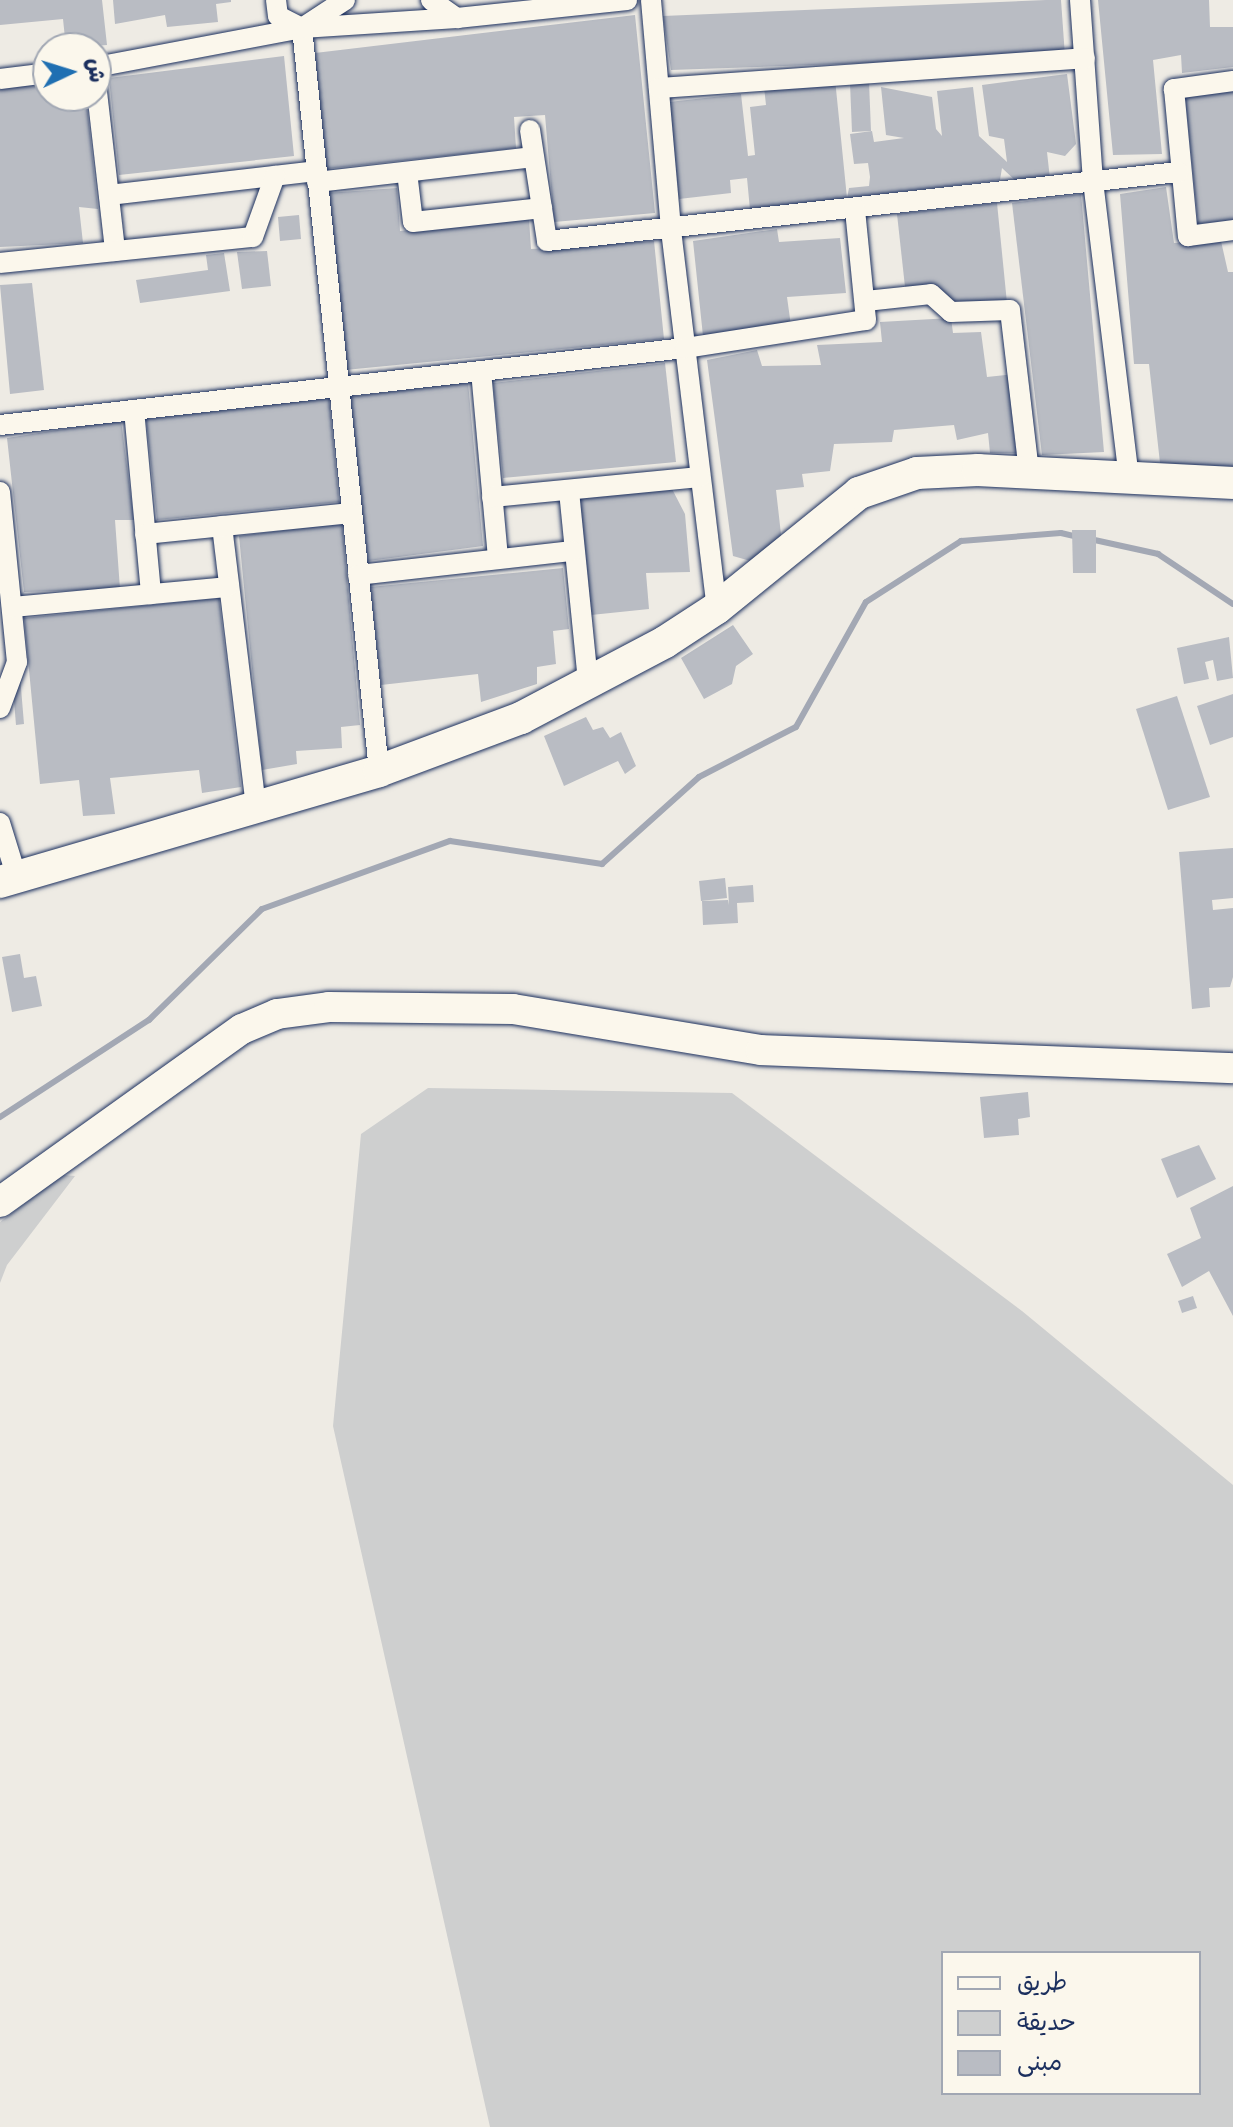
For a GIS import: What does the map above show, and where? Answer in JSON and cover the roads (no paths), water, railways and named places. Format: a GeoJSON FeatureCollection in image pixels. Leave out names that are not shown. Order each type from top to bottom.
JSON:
{"type":"FeatureCollection","features":[{"type":"Feature","properties":{"kind":"main road"},"geometry":{"type":"LineString","coordinates":[[8,880],[379,771],[521,718],[717,608],[859,493],[917,473],[1029,472],[1233,483]]}},
{"type":"Feature","properties":{"kind":"main road"},"geometry":{"type":"LineString","coordinates":[[0,1202],[242,1029],[277,1014],[329,1007],[513,1009],[761,1050],[1232,1070]]}},
{"type":"Feature","properties":{"kind":"street"},"geometry":{"type":"LineString","coordinates":[[276,0],[278,16],[302,28]]}},
{"type":"Feature","properties":{"kind":"street"},"geometry":{"type":"LineString","coordinates":[[302,28],[345,0]]}},
{"type":"Feature","properties":{"kind":"street"},"geometry":{"type":"LineString","coordinates":[[112,64],[302,28],[457,18],[627,0]]}},
{"type":"Feature","properties":{"kind":"street"},"geometry":{"type":"LineString","coordinates":[[651,0],[671,230],[717,608]]}},
{"type":"Feature","properties":{"kind":"street"},"geometry":{"type":"LineString","coordinates":[[1080,0],[1093,181],[1129,477]]}},
{"type":"Feature","properties":{"kind":"street"},"geometry":{"type":"LineString","coordinates":[[437,2],[457,18]]}},
{"type":"Feature","properties":{"kind":"street"},"geometry":{"type":"LineString","coordinates":[[302,28],[379,771]]}},
{"type":"Feature","properties":{"kind":"street"},"geometry":{"type":"LineString","coordinates":[[659,88],[1085,58]]}},
{"type":"Feature","properties":{"kind":"street"},"geometry":{"type":"LineString","coordinates":[[0,79],[32,75]]}},
{"type":"Feature","properties":{"kind":"street"},"geometry":{"type":"LineString","coordinates":[[1233,81],[1174,89],[1178,172],[1188,236],[1233,230]]}},
{"type":"Feature","properties":{"kind":"street"},"geometry":{"type":"LineString","coordinates":[[99,112],[115,251]]}},
{"type":"Feature","properties":{"kind":"street"},"geometry":{"type":"LineString","coordinates":[[530,130],[547,241],[671,230],[1178,172]]}},
{"type":"Feature","properties":{"kind":"street"},"geometry":{"type":"LineString","coordinates":[[109,195],[275,176],[407,172],[534,157]]}},
{"type":"Feature","properties":{"kind":"street"},"geometry":{"type":"LineString","coordinates":[[407,172],[413,222],[542,208]]}},
{"type":"Feature","properties":{"kind":"street"},"geometry":{"type":"LineString","coordinates":[[0,263],[253,237],[275,176]]}},
{"type":"Feature","properties":{"kind":"street"},"geometry":{"type":"LineString","coordinates":[[0,425],[685,348],[866,320],[855,209]]}},
{"type":"Feature","properties":{"kind":"street"},"geometry":{"type":"LineString","coordinates":[[866,301],[931,294],[951,312],[1010,310],[1029,472]]}},
{"type":"Feature","properties":{"kind":"street"},"geometry":{"type":"LineString","coordinates":[[481,371],[498,558]]}},
{"type":"Feature","properties":{"kind":"street"},"geometry":{"type":"LineString","coordinates":[[134,410],[151,594]]}},
{"type":"Feature","properties":{"kind":"street"},"geometry":{"type":"LineString","coordinates":[[492,497],[700,477]]}},
{"type":"Feature","properties":{"kind":"street"},"geometry":{"type":"LineString","coordinates":[[569,491],[572,551],[588,682]]}},
{"type":"Feature","properties":{"kind":"street"},"geometry":{"type":"LineString","coordinates":[[0,492],[17,662],[0,708]]}},
{"type":"Feature","properties":{"kind":"street"},"geometry":{"type":"LineString","coordinates":[[145,534],[351,513]]}},
{"type":"Feature","properties":{"kind":"street"},"geometry":{"type":"LineString","coordinates":[[222,526],[256,809]]}},
{"type":"Feature","properties":{"kind":"street"},"geometry":{"type":"LineString","coordinates":[[358,575],[572,551]]}},
{"type":"Feature","properties":{"kind":"street"},"geometry":{"type":"LineString","coordinates":[[12,607],[227,587]]}},
{"type":"Feature","properties":{"kind":"street"},"geometry":{"type":"LineString","coordinates":[[0,823],[8,880]]}},
{"type":"Feature","properties":{"kind":"waterway"},"geometry":{"type":"LineString","coordinates":[[0,1117],[149,1020],[262,909],[450,841],[602,864],[699,777],[796,727],[866,602],[961,541],[1061,533],[1079,537]]}},
{"type":"Feature","properties":{"kind":"waterway"},"geometry":{"type":"LineString","coordinates":[[1090,539],[1158,554],[1233,604]]}}]}
